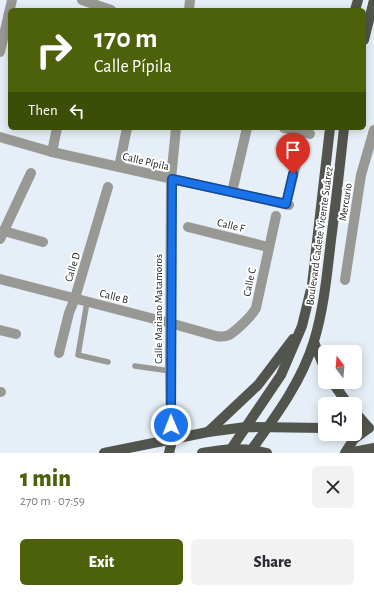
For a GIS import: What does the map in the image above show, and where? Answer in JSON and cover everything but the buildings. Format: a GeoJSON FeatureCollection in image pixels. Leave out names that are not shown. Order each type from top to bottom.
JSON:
{"type":"FeatureCollection","features":[{"type":"Feature","properties":{"kind":"main road"},"geometry":{"type":"LineString","coordinates":[[366,32],[374,0]]}},
{"type":"Feature","properties":{"kind":"main road","name":"Boulevard Cadete Vicente Suárez"},"geometry":{"type":"LineString","coordinates":[[231,449],[281,375],[302,326],[312,285],[330,130]]}},
{"type":"Feature","properties":{"kind":"main road","name":"Boulevard Cadete Vicente Suárez"},"geometry":{"type":"LineString","coordinates":[[252,449],[269,427],[296,383],[314,342],[325,295],[344,130]]}},
{"type":"Feature","properties":{"kind":"main road"},"geometry":{"type":"LineString","coordinates":[[208,432],[258,385],[302,326]]}},
{"type":"Feature","properties":{"kind":"main road"},"geometry":{"type":"LineString","coordinates":[[314,342],[318,352]]}},
{"type":"Feature","properties":{"kind":"main road"},"geometry":{"type":"LineString","coordinates":[[362,419],[372,429]]}},
{"type":"Feature","properties":{"kind":"main road"},"geometry":{"type":"LineString","coordinates":[[104,453],[208,432],[246,427],[318,428]]}},
{"type":"Feature","properties":{"kind":"main road"},"geometry":{"type":"LineString","coordinates":[[362,428],[372,429]]}},
{"type":"Feature","properties":{"kind":"main road"},"geometry":{"type":"LineString","coordinates":[[346,453],[354,439],[361,433],[372,429]]}},
{"type":"Feature","properties":{"kind":"main road"},"geometry":{"type":"LineString","coordinates":[[169,453],[171,439]]}},
{"type":"Feature","properties":{"kind":"main road"},"geometry":{"type":"LineString","coordinates":[[346,453],[360,452],[374,448]]}},
{"type":"Feature","properties":{"kind":"main road"},"geometry":{"type":"LineString","coordinates":[[202,453],[231,449],[252,449],[268,453]]}},
{"type":"Feature","properties":{"kind":"street"},"geometry":{"type":"LineString","coordinates":[[87,4],[103,8]]}},
{"type":"Feature","properties":{"kind":"street"},"geometry":{"type":"LineString","coordinates":[[0,51],[8,17]]}},
{"type":"Feature","properties":{"kind":"street"},"geometry":{"type":"LineString","coordinates":[[52,152],[58,130]]}},
{"type":"Feature","properties":{"kind":"street"},"geometry":{"type":"LineString","coordinates":[[119,167],[127,130]]}},
{"type":"Feature","properties":{"kind":"street","name":"Calle Mariano Matamoros"},"geometry":{"type":"LineString","coordinates":[[171,439],[170,322],[172,179],[176,130]]}},
{"type":"Feature","properties":{"kind":"street"},"geometry":{"type":"LineString","coordinates":[[232,192],[247,130]]}},
{"type":"Feature","properties":{"kind":"street"},"geometry":{"type":"LineString","coordinates":[[293,130],[310,134]]}},
{"type":"Feature","properties":{"kind":"street","name":"Mercurio"},"geometry":{"type":"LineString","coordinates":[[345,280],[361,175],[374,130]]}},
{"type":"Feature","properties":{"kind":"street","name":"Calle Pípila"},"geometry":{"type":"LineString","coordinates":[[0,137],[52,152],[287,205],[301,144]]}},
{"type":"Feature","properties":{"kind":"street"},"geometry":{"type":"LineString","coordinates":[[31,174],[2,235],[43,242]]}},
{"type":"Feature","properties":{"kind":"street","name":"Calle D"},"geometry":{"type":"LineString","coordinates":[[59,353],[69,313],[75,298],[108,187]]}},
{"type":"Feature","properties":{"kind":"street","name":"Calle C"},"geometry":{"type":"LineString","coordinates":[[222,337],[229,335],[254,313],[276,216]]}},
{"type":"Feature","properties":{"kind":"street","name":"Calle F"},"geometry":{"type":"LineString","coordinates":[[188,227],[268,247]]}},
{"type":"Feature","properties":{"kind":"street","name":"Calle B"},"geometry":{"type":"LineString","coordinates":[[0,279],[170,322],[222,337]]}},
{"type":"Feature","properties":{"kind":"street"},"geometry":{"type":"LineString","coordinates":[[0,330],[16,334]]}},
{"type":"Feature","properties":{"kind":"lane"},"geometry":{"type":"LineString","coordinates":[[87,302],[78,355],[108,362]]}},
{"type":"Feature","properties":{"kind":"lane"},"geometry":{"type":"LineString","coordinates":[[135,366],[170,371]]}},
{"type":"Feature","properties":{"kind":"route"},"geometry":{"type":"LineString","coordinates":[[171,425],[170,308],[172,179],[286,204],[293,174]]}}]}
